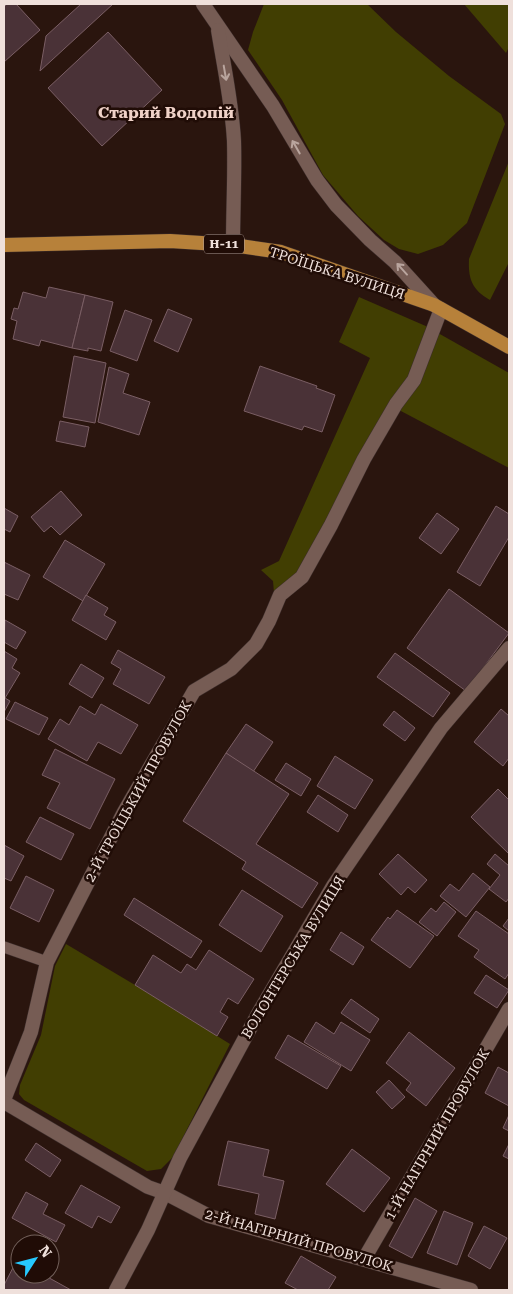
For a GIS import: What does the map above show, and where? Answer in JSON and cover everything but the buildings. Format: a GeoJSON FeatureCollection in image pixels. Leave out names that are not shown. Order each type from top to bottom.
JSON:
{"type":"FeatureCollection","features":[{"type":"Feature","properties":{"kind":"main road","name":"ТРОЇЦЬКА ВУЛИЦЯ"},"geometry":{"type":"LineString","coordinates":[[4,245],[170,241],[233,245],[281,252],[438,307],[509,347]]}},
{"type":"Feature","properties":{"kind":"street"},"geometry":{"type":"LineString","coordinates":[[203,4],[273,106],[317,180],[336,205],[438,307]]}},
{"type":"Feature","properties":{"kind":"street"},"geometry":{"type":"LineString","coordinates":[[217,25],[230,99],[234,139],[233,245]]}},
{"type":"Feature","properties":{"kind":"street","name":"2-Й ТРОЇЦЬКИЙ ПРОВУЛОК"},"geometry":{"type":"LineString","coordinates":[[4,1101],[31,1032],[47,962],[124,812],[194,691],[231,669],[256,644],[269,622],[280,595],[302,577],[364,459],[396,404],[414,380],[438,307]]}},
{"type":"Feature","properties":{"kind":"street","name":"ВОЛОНТЕРСЬКА ВУЛИЦЯ"},"geometry":{"type":"LineString","coordinates":[[116,1290],[148,1230],[180,1158],[259,1012],[333,886],[441,728],[509,648]]}},
{"type":"Feature","properties":{"kind":"street","name":"1-Й НАГІРНИЙ ПРОВУЛОК"},"geometry":{"type":"LineString","coordinates":[[364,1259],[509,1009]]}},
{"type":"Feature","properties":{"kind":"street","name":"2-Й НАГІРНИЙ ПРОВУЛОК"},"geometry":{"type":"LineString","coordinates":[[4,1101],[148,1187],[209,1216],[471,1290]]}},
{"type":"Feature","properties":{"kind":"lane"},"geometry":{"type":"LineString","coordinates":[[4,947],[47,962]]}},
{"type":"Feature","properties":{"kind":"shaded area"},"geometry":{"type":"Polygon","coordinates":[[[264,4],[367,4],[396,32],[449,76],[501,114],[505,124],[467,223],[443,245],[418,254],[399,249],[384,240],[358,216],[323,175],[282,100],[248,50],[264,4]]]}},
{"type":"Feature","properties":{"kind":"shaded area"},"geometry":{"type":"Polygon","coordinates":[[[464,4],[509,4],[509,47],[506,53],[464,4]]]}},
{"type":"Feature","properties":{"kind":"shaded area"},"geometry":{"type":"Polygon","coordinates":[[[509,161],[509,262],[490,300],[479,292],[472,283],[469,272],[469,259],[509,161]]]}},
{"type":"Feature","properties":{"kind":"shaded area"},"geometry":{"type":"Polygon","coordinates":[[[359,297],[428,327],[410,377],[299,573],[279,587],[274,593],[273,581],[261,570],[279,561],[370,358],[339,342],[359,297]]]}},
{"type":"Feature","properties":{"kind":"shaded area"},"geometry":{"type":"Polygon","coordinates":[[[438,333],[509,373],[509,468],[399,410],[438,333]]]}},
{"type":"Feature","properties":{"kind":"shaded area"},"geometry":{"type":"Polygon","coordinates":[[[66,944],[230,1044],[173,1157],[161,1169],[147,1171],[24,1100],[19,1094],[20,1085],[41,1035],[55,966],[66,944]]]}},
{"type":"Feature","properties":{"kind":"district","name":"Старий Водопій"},"geometry":{"type":"Point","coordinates":[166,112]}}]}
